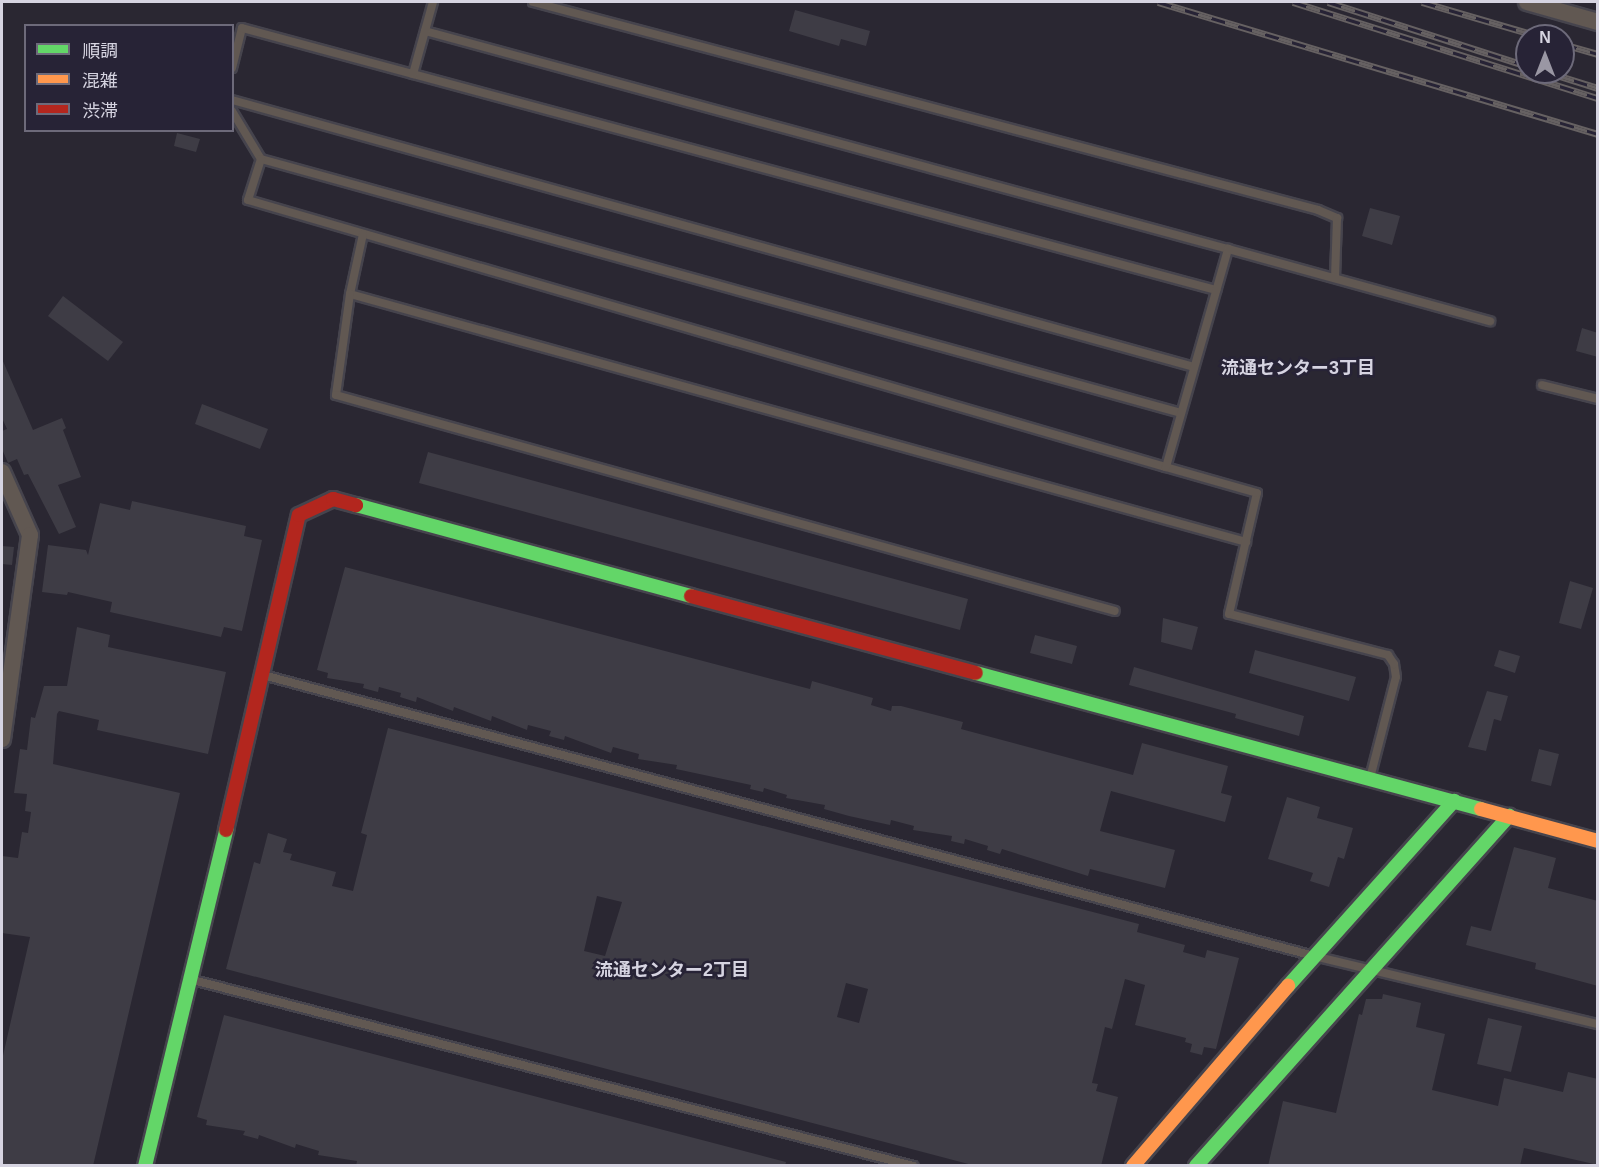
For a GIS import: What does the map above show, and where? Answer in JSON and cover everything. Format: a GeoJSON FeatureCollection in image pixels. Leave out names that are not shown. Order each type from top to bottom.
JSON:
{"type":"FeatureCollection","features":[{"type":"Feature","properties":{"kind":"street"},"geometry":{"type":"LineString","coordinates":[[1527,2],[1598,22]]}},
{"type":"Feature","properties":{"kind":"street"},"geometry":{"type":"LineString","coordinates":[[2,472],[30,535],[5,681],[2,739]]}},
{"type":"Feature","properties":{"kind":"street"},"geometry":{"type":"LineString","coordinates":[[145,1166],[192,980],[299,515],[333,499],[1598,841]]}},
{"type":"Feature","properties":{"kind":"street"},"geometry":{"type":"LineString","coordinates":[[1133,1166],[1314,956],[1454,801]]}},
{"type":"Feature","properties":{"kind":"street"},"geometry":{"type":"LineString","coordinates":[[1196,1166],[1369,968],[1509,816]]}},
{"type":"Feature","properties":{"kind":"lane"},"geometry":{"type":"LineString","coordinates":[[413,74],[433,2]]}},
{"type":"Feature","properties":{"kind":"lane"},"geometry":{"type":"LineString","coordinates":[[533,2],[1318,210],[1337,219],[1335,278]]}},
{"type":"Feature","properties":{"kind":"lane"},"geometry":{"type":"LineString","coordinates":[[234,60],[242,28],[1216,290]]}},
{"type":"Feature","properties":{"kind":"lane"},"geometry":{"type":"LineString","coordinates":[[425,31],[1490,321]]}},
{"type":"Feature","properties":{"kind":"lane"},"geometry":{"type":"LineString","coordinates":[[234,101],[1194,367]]}},
{"type":"Feature","properties":{"kind":"lane"},"geometry":{"type":"LineString","coordinates":[[234,114],[261,159],[1181,413]]}},
{"type":"Feature","properties":{"kind":"lane"},"geometry":{"type":"LineString","coordinates":[[261,159],[248,200],[1257,493],[1229,614],[1388,655],[1394,664],[1396,677],[1370,778]]}},
{"type":"Feature","properties":{"kind":"lane"},"geometry":{"type":"LineString","coordinates":[[363,234],[350,294],[336,395],[1115,611]]}},
{"type":"Feature","properties":{"kind":"lane"},"geometry":{"type":"LineString","coordinates":[[1166,467],[1228,249]]}},
{"type":"Feature","properties":{"kind":"lane"},"geometry":{"type":"LineString","coordinates":[[350,294],[1246,542]]}},
{"type":"Feature","properties":{"kind":"lane"},"geometry":{"type":"LineString","coordinates":[[1542,385],[1598,399]]}},
{"type":"Feature","properties":{"kind":"lane"},"geometry":{"type":"LineString","coordinates":[[262,675],[1314,956],[1598,1024]]}},
{"type":"Feature","properties":{"kind":"lane"},"geometry":{"type":"LineString","coordinates":[[192,980],[913,1166]]}},
{"type":"Feature","properties":{"kind":"building"},"geometry":{"type":"Polygon","coordinates":[[[795,10],[870,31],[866,46],[841,39],[839,46],[789,31],[795,10]]]}},
{"type":"Feature","properties":{"kind":"building"},"geometry":{"type":"Polygon","coordinates":[[[177,133],[200,139],[196,152],[174,146],[177,133]]]}},
{"type":"Feature","properties":{"kind":"building"},"geometry":{"type":"Polygon","coordinates":[[[1370,208],[1400,216],[1392,245],[1362,236],[1370,208]]]}},
{"type":"Feature","properties":{"kind":"building"},"geometry":{"type":"Polygon","coordinates":[[[63,296],[123,342],[108,361],[48,316],[63,296]]]}},
{"type":"Feature","properties":{"kind":"building"},"geometry":{"type":"Polygon","coordinates":[[[1582,328],[1598,333],[1598,357],[1576,351],[1582,328]]]}},
{"type":"Feature","properties":{"kind":"building"},"geometry":{"type":"Polygon","coordinates":[[[2,359],[33,430],[62,418],[66,428],[63,430],[81,477],[58,485],[76,527],[59,534],[28,474],[24,475],[17,459],[8,463],[2,449],[2,431],[7,429],[2,418],[2,359]]]}},
{"type":"Feature","properties":{"kind":"building"},"geometry":{"type":"Polygon","coordinates":[[[202,404],[268,429],[260,449],[195,424],[202,404]]]}},
{"type":"Feature","properties":{"kind":"building"},"geometry":{"type":"Polygon","coordinates":[[[428,452],[968,599],[960,630],[419,483],[428,452]]]}},
{"type":"Feature","properties":{"kind":"building"},"geometry":{"type":"Polygon","coordinates":[[[132,501],[246,526],[244,536],[262,540],[242,631],[224,627],[221,637],[110,612],[112,602],[68,592],[67,595],[42,592],[48,545],[86,550],[88,555],[100,503],[130,510],[132,501]]]}},
{"type":"Feature","properties":{"kind":"building"},"geometry":{"type":"Polygon","coordinates":[[[2,546],[14,547],[12,565],[2,564],[2,546]]]}},
{"type":"Feature","properties":{"kind":"building"},"geometry":{"type":"Polygon","coordinates":[[[345,567],[810,689],[812,681],[873,698],[871,705],[891,711],[892,706],[901,706],[963,722],[961,729],[1133,775],[1142,743],[1228,766],[1221,793],[1232,796],[1225,822],[1111,791],[1100,831],[1175,850],[1165,888],[1090,869],[1088,876],[1002,849],[1000,854],[987,850],[988,846],[965,839],[964,844],[951,841],[952,836],[913,830],[914,826],[891,820],[890,825],[849,816],[824,809],[825,805],[786,798],[787,795],[764,788],[763,792],[750,789],[751,785],[676,769],[677,765],[638,759],[639,754],[613,747],[611,753],[565,736],[564,740],[549,736],[551,731],[528,725],[527,730],[492,716],[491,721],[454,707],[453,711],[417,697],[416,702],[400,697],[401,693],[379,687],[378,692],[363,688],[364,684],[327,678],[328,673],[317,670],[345,567]]]}},
{"type":"Feature","properties":{"kind":"building"},"geometry":{"type":"Polygon","coordinates":[[[1570,581],[1593,588],[1581,629],[1559,623],[1570,581]]]}},
{"type":"Feature","properties":{"kind":"building"},"geometry":{"type":"Polygon","coordinates":[[[1163,618],[1198,627],[1192,650],[1161,642],[1163,618]]]}},
{"type":"Feature","properties":{"kind":"building"},"geometry":{"type":"Polygon","coordinates":[[[77,627],[110,635],[108,647],[226,672],[208,754],[97,730],[99,720],[59,711],[57,714],[53,764],[180,793],[93,1166],[2,1166],[2,1060],[30,937],[2,933],[2,856],[18,858],[22,832],[28,833],[31,812],[25,811],[27,794],[14,793],[20,749],[27,750],[31,717],[35,718],[44,686],[67,686],[77,627]]]}},
{"type":"Feature","properties":{"kind":"building"},"geometry":{"type":"Polygon","coordinates":[[[1035,635],[1077,646],[1072,664],[1030,653],[1035,635]]]}},
{"type":"Feature","properties":{"kind":"building"},"geometry":{"type":"Polygon","coordinates":[[[1255,650],[1356,677],[1349,701],[1249,673],[1255,650]]]}},
{"type":"Feature","properties":{"kind":"building"},"geometry":{"type":"Polygon","coordinates":[[[1499,650],[1520,656],[1515,673],[1494,666],[1499,650]]]}},
{"type":"Feature","properties":{"kind":"building"},"geometry":{"type":"Polygon","coordinates":[[[1134,667],[1304,716],[1299,736],[1235,718],[1236,714],[1129,685],[1134,667]]]}},
{"type":"Feature","properties":{"kind":"building"},"geometry":{"type":"Polygon","coordinates":[[[1487,691],[1508,696],[1501,721],[1494,719],[1486,751],[1468,747],[1487,691]]]}},
{"type":"Feature","properties":{"kind":"building"},"geometry":{"type":"Polygon","coordinates":[[[388,728],[1139,924],[1137,932],[1185,945],[1183,952],[1205,958],[1207,950],[1239,958],[1216,1049],[1204,1047],[1202,1055],[1190,1052],[1192,1044],[1185,1042],[1186,1038],[1135,1025],[1145,985],[1125,979],[1112,1029],[1105,1027],[1092,1083],[1098,1084],[1096,1091],[1118,1097],[1101,1166],[976,1166],[226,969],[254,862],[260,864],[268,833],[287,839],[283,852],[292,854],[290,860],[336,872],[332,886],[353,891],[367,835],[361,833],[388,728]],[[597,896],[584,951],[605,956],[622,902],[597,896]],[[846,983],[837,1017],[859,1023],[868,989],[846,983]]]}},
{"type":"Feature","properties":{"kind":"building"},"geometry":{"type":"Polygon","coordinates":[[[1539,749],[1559,754],[1551,786],[1531,781],[1539,749]]]}},
{"type":"Feature","properties":{"kind":"building"},"geometry":{"type":"Polygon","coordinates":[[[1287,797],[1320,807],[1317,818],[1353,828],[1344,859],[1338,857],[1329,887],[1310,881],[1313,873],[1268,859],[1287,797]]]}},
{"type":"Feature","properties":{"kind":"building"},"geometry":{"type":"Polygon","coordinates":[[[1514,847],[1556,858],[1548,888],[1598,901],[1598,986],[1535,969],[1536,963],[1466,945],[1471,926],[1491,931],[1514,847]]]}},
{"type":"Feature","properties":{"kind":"building"},"geometry":{"type":"Polygon","coordinates":[[[1383,994],[1421,1003],[1416,1027],[1445,1034],[1432,1090],[1498,1106],[1504,1078],[1563,1092],[1568,1072],[1598,1079],[1598,1165],[1524,1148],[1520,1166],[1268,1166],[1283,1101],[1336,1113],[1359,1014],[1362,1015],[1366,999],[1382,999],[1383,994]]]}},
{"type":"Feature","properties":{"kind":"building"},"geometry":{"type":"Polygon","coordinates":[[[224,1015],[786,1162],[785,1166],[356,1166],[357,1161],[318,1155],[319,1151],[296,1144],[295,1148],[259,1135],[258,1139],[243,1135],[245,1131],[206,1125],[207,1120],[197,1117],[224,1015]]]}},
{"type":"Feature","properties":{"kind":"building"},"geometry":{"type":"Polygon","coordinates":[[[1488,1018],[1522,1026],[1511,1072],[1477,1064],[1488,1018]]]}},
{"type":"Feature","properties":{"kind":"railway"},"geometry":{"type":"LineString","coordinates":[[1158,2],[1598,134]]}},
{"type":"Feature","properties":{"kind":"railway"},"geometry":{"type":"LineString","coordinates":[[1293,2],[1598,98]]}},
{"type":"Feature","properties":{"kind":"railway"},"geometry":{"type":"LineString","coordinates":[[1328,2],[1515,62]]}},
{"type":"Feature","properties":{"kind":"railway"},"geometry":{"type":"LineString","coordinates":[[1422,2],[1515,29]]}},
{"type":"Feature","properties":{"kind":"railway"},"geometry":{"type":"LineString","coordinates":[[1575,47],[1598,54]]}},
{"type":"Feature","properties":{"kind":"railway"},"geometry":{"type":"LineString","coordinates":[[1575,81],[1598,88]]}},
{"type":"Feature","properties":{"kind":"traffic: fast"},"geometry":{"type":"LineString","coordinates":[[356,505],[691,596]]}},
{"type":"Feature","properties":{"kind":"traffic: fast"},"geometry":{"type":"LineString","coordinates":[[976,673],[1481,809]]}},
{"type":"Feature","properties":{"kind":"traffic: fast"},"geometry":{"type":"LineString","coordinates":[[1288,986],[1454,801]]}},
{"type":"Feature","properties":{"kind":"traffic: fast"},"geometry":{"type":"LineString","coordinates":[[1196,1166],[1509,816]]}},
{"type":"Feature","properties":{"kind":"traffic: fast"},"geometry":{"type":"LineString","coordinates":[[145,1166],[226,830]]}},
{"type":"Feature","properties":{"kind":"traffic: slow"},"geometry":{"type":"LineString","coordinates":[[1481,809],[1598,841]]}},
{"type":"Feature","properties":{"kind":"traffic: slow"},"geometry":{"type":"LineString","coordinates":[[1133,1166],[1288,986]]}},
{"type":"Feature","properties":{"kind":"traffic: jam"},"geometry":{"type":"LineString","coordinates":[[226,830],[299,515],[333,499],[356,505]]}},
{"type":"Feature","properties":{"kind":"traffic: jam"},"geometry":{"type":"LineString","coordinates":[[691,596],[976,673]]}},
{"type":"Feature","properties":{"kind":"district","name":"流通センター3丁目"},"geometry":{"type":"Point","coordinates":[1298,368]}},
{"type":"Feature","properties":{"kind":"district","name":"流通センター2丁目"},"geometry":{"type":"Point","coordinates":[672,970]}}]}
